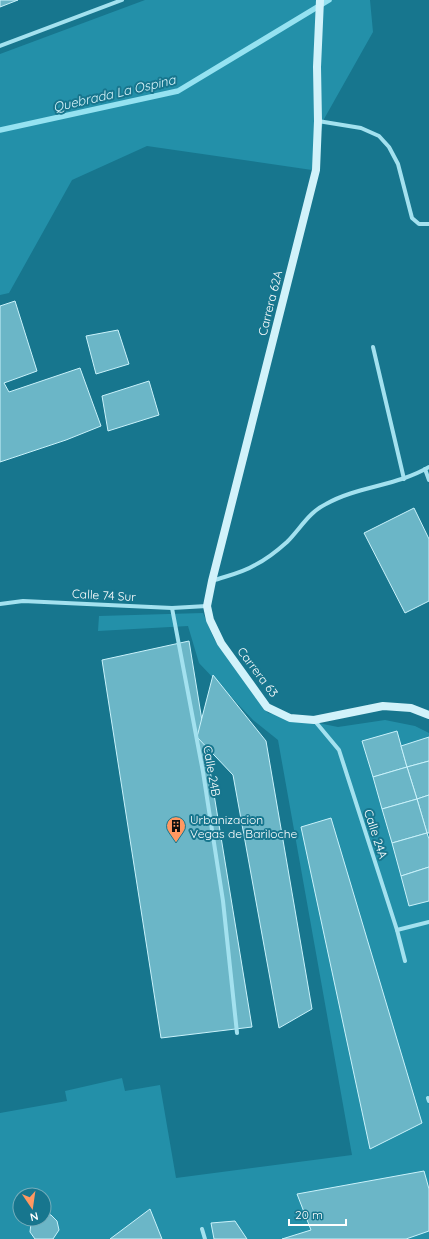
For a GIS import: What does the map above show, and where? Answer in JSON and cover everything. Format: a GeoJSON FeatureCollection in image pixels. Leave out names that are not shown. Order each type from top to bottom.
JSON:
{"type":"FeatureCollection","features":[{"type":"Feature","properties":{"kind":"street"},"geometry":{"type":"LineString","coordinates":[[0,46],[122,0]]}},
{"type":"Feature","properties":{"kind":"street","name":"Carrera 62A"},"geometry":{"type":"LineString","coordinates":[[207,606],[212,581],[316,170],[318,121],[316,67],[320,0]]}},
{"type":"Feature","properties":{"kind":"street"},"geometry":{"type":"LineString","coordinates":[[318,121],[361,128],[379,136],[389,147],[398,164],[412,218],[419,224],[429,224]]}},
{"type":"Feature","properties":{"kind":"street"},"geometry":{"type":"LineString","coordinates":[[373,346],[404,478]]}},
{"type":"Feature","properties":{"kind":"street"},"geometry":{"type":"LineString","coordinates":[[212,581],[254,566],[288,541],[306,519],[324,504],[345,495],[404,478],[427,468],[429,480]]}},
{"type":"Feature","properties":{"kind":"street","name":"Calle 74 Sur"},"geometry":{"type":"LineString","coordinates":[[0,604],[23,601],[172,608],[207,606]]}},
{"type":"Feature","properties":{"kind":"street","name":"Carrera 63"},"geometry":{"type":"LineString","coordinates":[[207,606],[210,620],[221,643],[267,707],[290,718],[314,720],[383,706],[411,708],[429,715]]}},
{"type":"Feature","properties":{"kind":"street","name":"Calle 24B"},"geometry":{"type":"LineString","coordinates":[[172,608],[202,772],[222,893],[237,1033]]}},
{"type":"Feature","properties":{"kind":"street","name":"Calle 24A"},"geometry":{"type":"LineString","coordinates":[[314,720],[339,750],[397,930],[405,961]]}},
{"type":"Feature","properties":{"kind":"street"},"geometry":{"type":"LineString","coordinates":[[397,930],[429,922]]}},
{"type":"Feature","properties":{"kind":"street"},"geometry":{"type":"LineString","coordinates":[[202,1229],[205,1239]]}},
{"type":"Feature","properties":{"kind":"shaded area"},"geometry":{"type":"Polygon","coordinates":[[[145,0],[370,0],[373,32],[324,119],[312,170],[147,146],[72,180],[9,293],[0,295],[0,54],[145,0]]]}},
{"type":"Feature","properties":{"kind":"shaded area"},"geometry":{"type":"Polygon","coordinates":[[[203,613],[214,639],[268,713],[338,727],[385,720],[415,726],[429,733],[429,1239],[0,1239],[0,1113],[67,1101],[65,1091],[122,1078],[125,1091],[160,1085],[176,1178],[352,1155],[278,740],[253,720],[199,663],[188,626],[98,631],[99,616],[203,613]]]}},
{"type":"Feature","properties":{"kind":"building"},"geometry":{"type":"Polygon","coordinates":[[[0,0],[18,0],[0,7],[0,0]]]}},
{"type":"Feature","properties":{"kind":"building"},"geometry":{"type":"Polygon","coordinates":[[[15,301],[37,371],[4,383],[9,392],[80,368],[101,426],[66,440],[0,462],[0,306],[15,301]]]}},
{"type":"Feature","properties":{"kind":"building"},"geometry":{"type":"Polygon","coordinates":[[[118,330],[129,364],[96,374],[86,336],[118,330]]]}},
{"type":"Feature","properties":{"kind":"building"},"geometry":{"type":"Polygon","coordinates":[[[149,381],[159,415],[108,431],[102,396],[149,381]]]}},
{"type":"Feature","properties":{"kind":"building"},"geometry":{"type":"Polygon","coordinates":[[[414,508],[429,539],[429,601],[405,613],[364,533],[414,508]]]}},
{"type":"Feature","properties":{"kind":"building","name":"Urbanizacion Vegas de Bariloche"},"geometry":{"type":"Polygon","coordinates":[[[189,641],[252,1027],[161,1038],[102,660],[189,641]]]}},
{"type":"Feature","properties":{"kind":"building"},"geometry":{"type":"Polygon","coordinates":[[[213,675],[266,741],[312,1009],[279,1028],[233,775],[197,737],[213,675]]]}},
{"type":"Feature","properties":{"kind":"building"},"geometry":{"type":"Polygon","coordinates":[[[397,731],[407,767],[373,777],[362,741],[397,731]]]}},
{"type":"Feature","properties":{"kind":"building"},"geometry":{"type":"Polygon","coordinates":[[[429,737],[429,761],[407,767],[401,746],[429,737]]]}},
{"type":"Feature","properties":{"kind":"building"},"geometry":{"type":"Polygon","coordinates":[[[429,761],[429,795],[417,799],[407,767],[429,761]]]}},
{"type":"Feature","properties":{"kind":"building"},"geometry":{"type":"Polygon","coordinates":[[[407,767],[417,799],[382,809],[373,777],[407,767]]]}},
{"type":"Feature","properties":{"kind":"building"},"geometry":{"type":"Polygon","coordinates":[[[429,795],[429,833],[427,833],[417,799],[429,795]]]}},
{"type":"Feature","properties":{"kind":"building"},"geometry":{"type":"Polygon","coordinates":[[[417,799],[427,833],[392,843],[382,809],[417,799]]]}},
{"type":"Feature","properties":{"kind":"building"},"geometry":{"type":"Polygon","coordinates":[[[331,818],[422,1123],[370,1149],[301,827],[331,818]]]}},
{"type":"Feature","properties":{"kind":"building"},"geometry":{"type":"Polygon","coordinates":[[[427,833],[429,839],[429,867],[401,876],[392,843],[427,833]]]}},
{"type":"Feature","properties":{"kind":"building"},"geometry":{"type":"Polygon","coordinates":[[[429,867],[429,901],[409,906],[401,876],[429,867]]]}},
{"type":"Feature","properties":{"kind":"building"},"geometry":{"type":"Polygon","coordinates":[[[424,1171],[429,1189],[429,1231],[406,1239],[282,1239],[311,1230],[297,1194],[424,1171]]]}},
{"type":"Feature","properties":{"kind":"building"},"geometry":{"type":"Polygon","coordinates":[[[150,1209],[162,1239],[110,1239],[150,1209]]]}},
{"type":"Feature","properties":{"kind":"building"},"geometry":{"type":"Polygon","coordinates":[[[52,1216],[57,1221],[59,1230],[53,1239],[35,1239],[30,1232],[31,1227],[52,1227],[52,1216]]]}},
{"type":"Feature","properties":{"kind":"building"},"geometry":{"type":"Polygon","coordinates":[[[235,1221],[247,1239],[214,1239],[211,1223],[235,1221]]]}},
{"type":"Feature","properties":{"kind":"waterway","name":"Quebrada La Ospina"},"geometry":{"type":"LineString","coordinates":[[0,130],[178,91],[329,0]]}},
{"type":"Feature","properties":{"kind":"place","name":"Urbanizacion Vegas de Bariloche"},"geometry":{"type":"Point","coordinates":[176,843]}}]}
